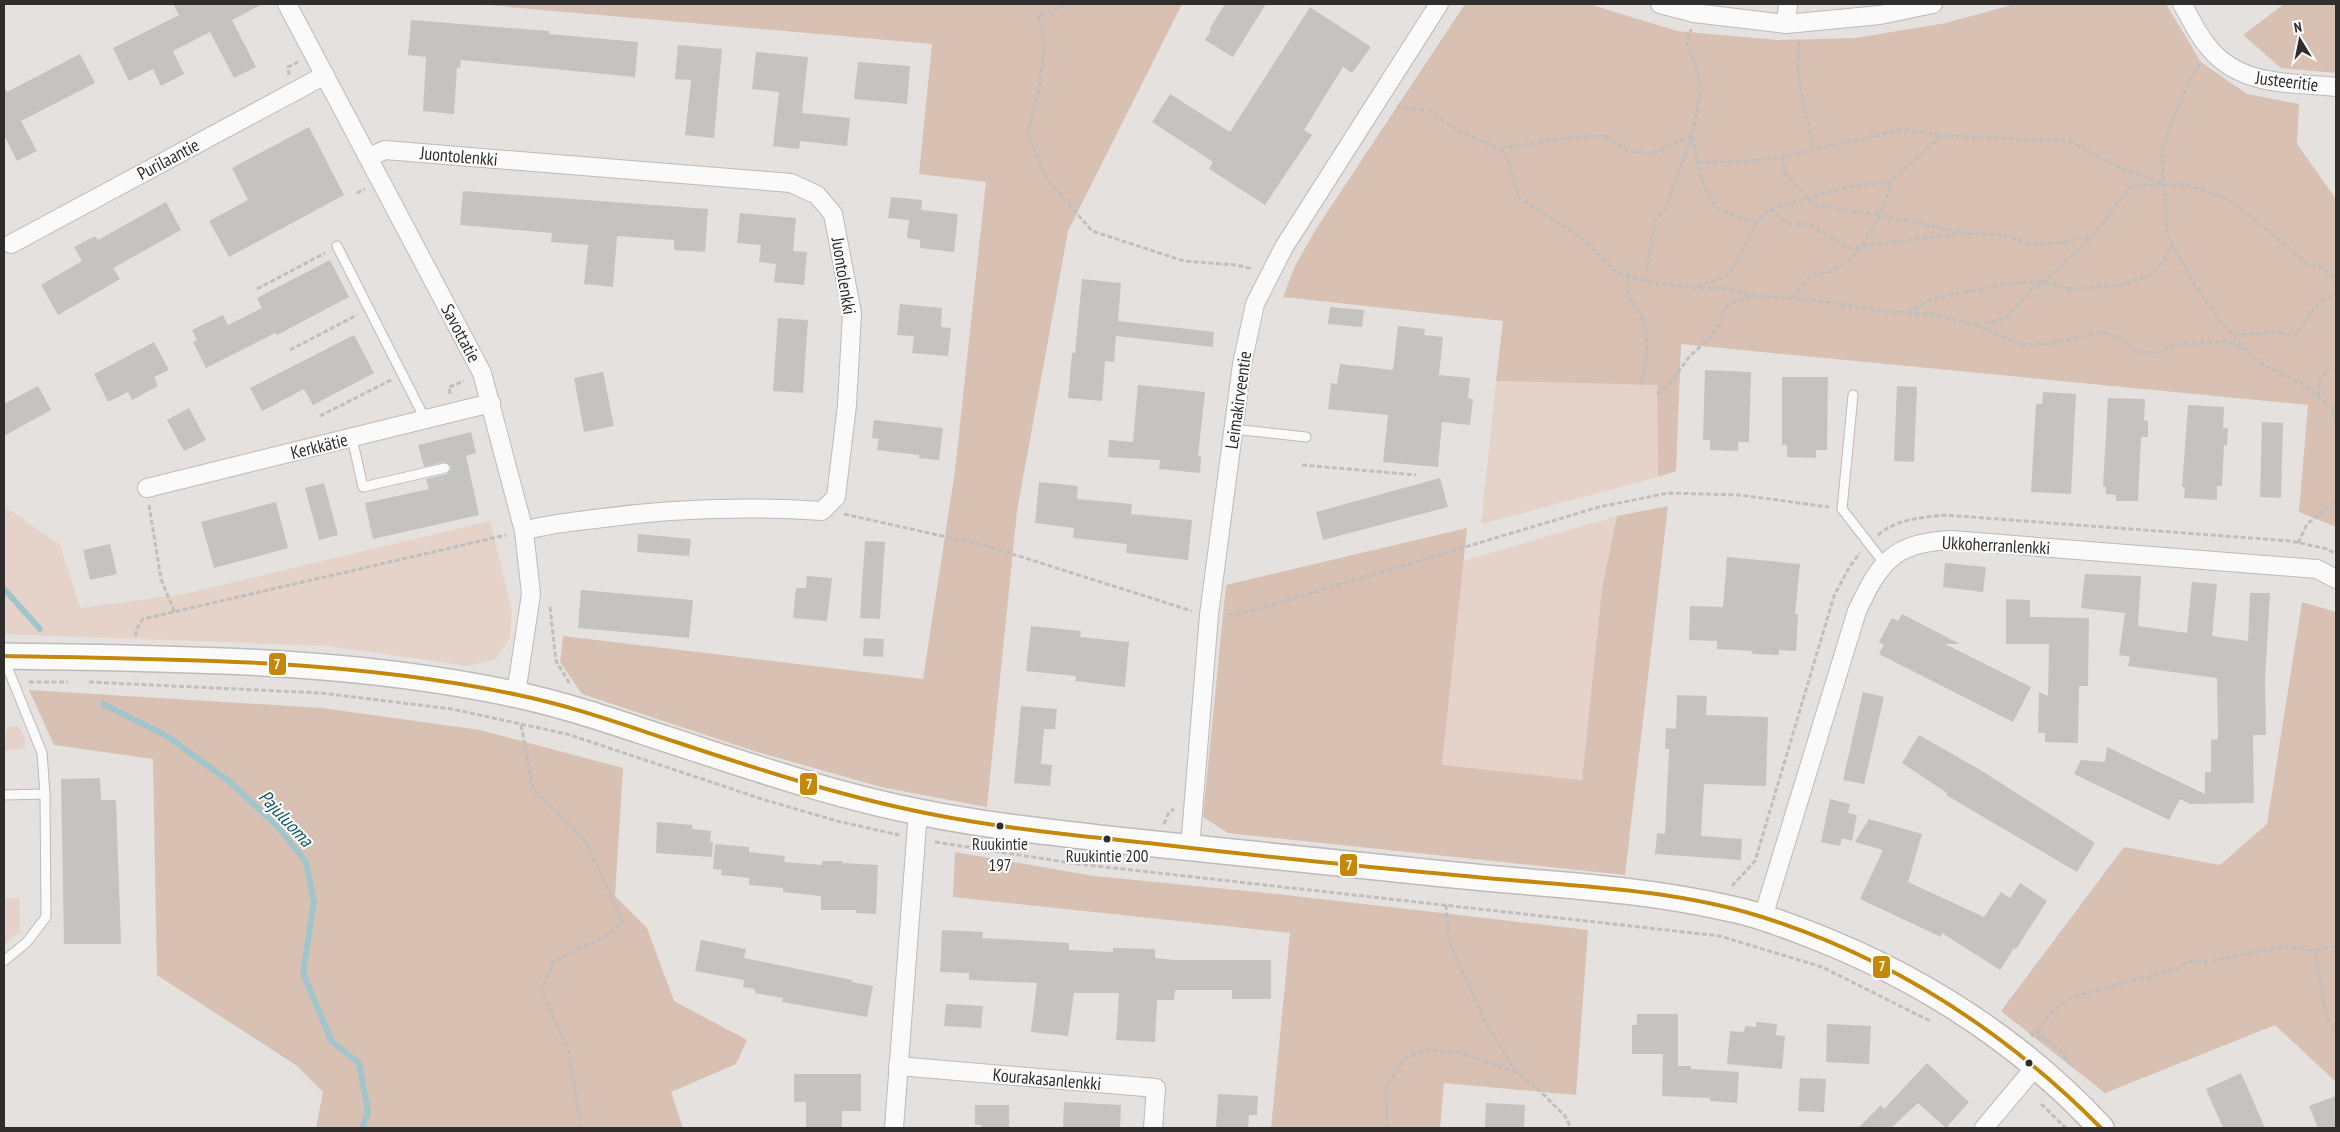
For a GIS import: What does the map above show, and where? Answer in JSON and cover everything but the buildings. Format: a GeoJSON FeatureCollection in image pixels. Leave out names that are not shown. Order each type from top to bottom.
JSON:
{"type":"FeatureCollection","features":[{"type":"Feature","properties":{"kind":"street","name":"Savottatie"},"geometry":{"type":"LineString","coordinates":[[287,4],[482,373],[524,531],[531,594],[516,694]]}},
{"type":"Feature","properties":{"kind":"street","name":"Leimakirveentie"},"geometry":{"type":"LineString","coordinates":[[1190,848],[1209,615],[1242,364],[1255,304],[1284,247],[1439,4]]}},
{"type":"Feature","properties":{"kind":"street"},"geometry":{"type":"LineString","coordinates":[[1660,4],[1694,13],[1794,23],[1880,15],[1933,4]]}},
{"type":"Feature","properties":{"kind":"street"},"geometry":{"type":"LineString","coordinates":[[1788,4],[1794,23]]}},
{"type":"Feature","properties":{"kind":"street","name":"Justeeritie"},"geometry":{"type":"LineString","coordinates":[[2182,4],[2206,44],[2226,65],[2253,78],[2336,87]]}},
{"type":"Feature","properties":{"kind":"street","name":"Purilaantie"},"geometry":{"type":"LineString","coordinates":[[11,244],[325,75]]}},
{"type":"Feature","properties":{"kind":"street","name":"Juontolenkki"},"geometry":{"type":"LineString","coordinates":[[369,157],[385,150],[791,183],[817,195],[833,214],[852,313],[847,405],[836,497],[822,511]]}},
{"type":"Feature","properties":{"kind":"street","name":"Kerkkätie"},"geometry":{"type":"LineString","coordinates":[[146,488],[491,403]]}},
{"type":"Feature","properties":{"kind":"street"},"geometry":{"type":"LineString","coordinates":[[524,531],[539,526],[629,514],[698,508],[765,507],[822,511]]}},
{"type":"Feature","properties":{"kind":"street","name":"Ukkoherranlenkki"},"geometry":{"type":"LineString","coordinates":[[1763,917],[1857,611],[1872,579],[1884,563],[1899,552],[1926,541],[1951,540],[2317,569],[2336,579]]}},
{"type":"Feature","properties":{"kind":"street"},"geometry":{"type":"LineString","coordinates":[[4,658],[134,658],[318,665],[422,678],[516,694],[573,708],[770,773],[918,812],[1042,831],[1190,848],[1448,875],[1620,890],[1727,908],[1763,917],[1854,951],[1944,998],[2029,1075],[2067,1092],[2101,1128]]}},
{"type":"Feature","properties":{"kind":"street"},"geometry":{"type":"LineString","coordinates":[[894,1128],[914,838],[918,812]]}},
{"type":"Feature","properties":{"kind":"street","name":"Kourakasanlenkki"},"geometry":{"type":"LineString","coordinates":[[898,1066],[1156,1088],[1153,1128]]}},
{"type":"Feature","properties":{"kind":"street"},"geometry":{"type":"LineString","coordinates":[[1984,1128],[2029,1075]]}},
{"type":"Feature","properties":{"kind":"lane"},"geometry":{"type":"LineString","coordinates":[[337,246],[425,419]]}},
{"type":"Feature","properties":{"kind":"lane"},"geometry":{"type":"LineString","coordinates":[[1853,395],[1842,509],[1884,563]]}},
{"type":"Feature","properties":{"kind":"lane"},"geometry":{"type":"LineString","coordinates":[[1234,429],[1306,437]]}},
{"type":"Feature","properties":{"kind":"lane"},"geometry":{"type":"LineString","coordinates":[[352,438],[364,486],[445,468]]}},
{"type":"Feature","properties":{"kind":"lane"},"geometry":{"type":"LineString","coordinates":[[4,658],[42,753],[45,794],[46,917],[27,942],[4,961]]}},
{"type":"Feature","properties":{"kind":"lane"},"geometry":{"type":"LineString","coordinates":[[4,794],[45,794]]}},
{"type":"Feature","properties":{"kind":"path"},"geometry":{"type":"LineString","coordinates":[[1065,4],[1053,11],[1038,15],[1045,41],[1040,84],[1028,132],[1046,178],[1092,231],[1184,261],[1236,265],[1270,274]]}},
{"type":"Feature","properties":{"kind":"path"},"geometry":{"type":"LineString","coordinates":[[1645,281],[1655,220],[1665,210],[1692,135],[1702,93],[1695,63],[1687,45],[1694,13]]}},
{"type":"Feature","properties":{"kind":"path"},"geometry":{"type":"LineString","coordinates":[[1794,23],[1802,95],[1814,148]]}},
{"type":"Feature","properties":{"kind":"path"},"geometry":{"type":"LineString","coordinates":[[2214,53],[2201,62],[2191,78],[2168,131],[2162,154],[2166,234],[2194,284],[2220,321],[2261,364],[2303,384],[2333,409],[2336,428]]}},
{"type":"Feature","properties":{"kind":"path"},"geometry":{"type":"LineString","coordinates":[[1376,102],[1431,112],[1456,129],[1499,148],[1505,152],[1519,198],[1586,241],[1616,272],[1645,281],[1694,288],[1728,289],[1751,296],[1932,314],[1976,325],[2021,345],[2054,343],[2104,332],[2123,340],[2136,352],[2157,353],[2173,345],[2225,341],[2246,349]]}},
{"type":"Feature","properties":{"kind":"path"},"geometry":{"type":"LineString","coordinates":[[1698,162],[1746,162],[1783,157],[1814,148],[1904,129],[1941,136],[2069,141],[2120,168],[2165,184]]}},
{"type":"Feature","properties":{"kind":"path"},"geometry":{"type":"LineString","coordinates":[[1499,148],[1568,138],[1605,136],[1626,150],[1652,154],[1692,135]]}},
{"type":"Feature","properties":{"kind":"path"},"geometry":{"type":"LineString","coordinates":[[1692,135],[1703,183],[1713,204],[1730,214],[1757,222]]}},
{"type":"Feature","properties":{"kind":"path"},"geometry":{"type":"LineString","coordinates":[[1793,299],[1807,279],[1835,269],[1849,260],[1862,246],[1886,202],[1891,182],[1941,136]]}},
{"type":"Feature","properties":{"kind":"path"},"geometry":{"type":"LineString","coordinates":[[1783,157],[1784,172],[1814,205],[1879,215],[1964,233],[2004,235],[2027,243],[2063,243],[2094,234]]}},
{"type":"Feature","properties":{"kind":"path"},"geometry":{"type":"LineString","coordinates":[[1694,288],[1729,275],[1757,222],[1770,209],[1847,187],[1891,182]]}},
{"type":"Feature","properties":{"kind":"path"},"geometry":{"type":"LineString","coordinates":[[1976,325],[2005,319],[2032,289],[2045,282],[2094,234],[2132,185],[2188,185],[2225,198],[2251,216],[2308,265],[2322,267],[2336,282]]}},
{"type":"Feature","properties":{"kind":"path"},"geometry":{"type":"LineString","coordinates":[[1770,209],[1788,224],[1809,224],[1848,248],[1964,233]]}},
{"type":"Feature","properties":{"kind":"path"},"geometry":{"type":"LineString","coordinates":[[1908,313],[1931,299],[2013,283],[2045,282],[2068,289],[2122,285],[2150,275],[2165,260],[2172,244]]}},
{"type":"Feature","properties":{"kind":"path"},"geometry":{"type":"LineString","coordinates":[[258,289],[337,246]]}},
{"type":"Feature","properties":{"kind":"path"},"geometry":{"type":"LineString","coordinates":[[1628,275],[1628,297],[1640,310],[1647,340],[1647,358],[1641,385]]}},
{"type":"Feature","properties":{"kind":"path"},"geometry":{"type":"LineString","coordinates":[[2233,335],[2280,332],[2292,337],[2303,327],[2310,312],[2320,302],[2336,295]]}},
{"type":"Feature","properties":{"kind":"path"},"geometry":{"type":"LineString","coordinates":[[1657,394],[1666,388],[1674,374],[1712,336],[1723,311],[1732,303],[1751,296]]}},
{"type":"Feature","properties":{"kind":"path"},"geometry":{"type":"LineString","coordinates":[[290,350],[369,309]]}},
{"type":"Feature","properties":{"kind":"path"},"geometry":{"type":"LineString","coordinates":[[2318,396],[2320,378],[2336,364]]}},
{"type":"Feature","properties":{"kind":"path"},"geometry":{"type":"LineString","coordinates":[[320,416],[402,374]]}},
{"type":"Feature","properties":{"kind":"path"},"geometry":{"type":"LineString","coordinates":[[1302,465],[1416,476]]}},
{"type":"Feature","properties":{"kind":"path"},"geometry":{"type":"LineString","coordinates":[[146,488],[161,579],[175,613]]}},
{"type":"Feature","properties":{"kind":"path"},"geometry":{"type":"LineString","coordinates":[[822,511],[891,524],[987,546],[1182,610],[1209,615],[1241,614],[1600,507],[1668,493],[1740,495],[1842,509]]}},
{"type":"Feature","properties":{"kind":"path"},"geometry":{"type":"LineString","coordinates":[[2298,543],[2307,524],[2336,501]]}},
{"type":"Feature","properties":{"kind":"path"},"geometry":{"type":"LineString","coordinates":[[1720,936],[1733,884],[1755,861],[1834,596],[1850,566],[1868,543],[1888,527],[1910,519],[1944,515],[2298,543],[2327,549],[2336,554]]}},
{"type":"Feature","properties":{"kind":"path"},"geometry":{"type":"LineString","coordinates":[[134,658],[136,630],[143,620],[524,531]]}},
{"type":"Feature","properties":{"kind":"path"},"geometry":{"type":"LineString","coordinates":[[13,682],[70,682]]}},
{"type":"Feature","properties":{"kind":"path"},"geometry":{"type":"LineString","coordinates":[[80,682],[321,693],[452,708],[567,734],[765,800],[836,821],[914,838],[1078,864],[1720,936],[1822,967],[1937,1025]]}},
{"type":"Feature","properties":{"kind":"path"},"geometry":{"type":"LineString","coordinates":[[521,725],[533,789],[586,842],[623,922],[606,936],[554,961],[541,990],[569,1052],[581,1128]]}},
{"type":"Feature","properties":{"kind":"path"},"geometry":{"type":"LineString","coordinates":[[1446,905],[1449,941],[1484,1020],[1516,1072]]}},
{"type":"Feature","properties":{"kind":"path"},"geometry":{"type":"LineString","coordinates":[[2048,1041],[2032,1035],[2058,1006],[2075,996],[2180,968],[2188,962],[2210,961],[2286,946],[2315,950],[2336,946]]}},
{"type":"Feature","properties":{"kind":"path"},"geometry":{"type":"LineString","coordinates":[[2315,950],[2326,1014],[2336,1033]]}},
{"type":"Feature","properties":{"kind":"path"},"geometry":{"type":"LineString","coordinates":[[1387,1128],[1386,1086],[1405,1058],[1425,1050],[1462,1053],[1516,1072],[1541,1092],[1565,1116],[1571,1128]]}},
{"type":"Feature","properties":{"kind":"path"},"geometry":{"type":"LineString","coordinates":[[2029,1075],[2066,1128]]}},
{"type":"Feature","properties":{"kind":"shaded area"},"geometry":{"type":"Polygon","coordinates":[[[475,4],[1182,4],[1068,231],[1017,511],[987,807],[881,787],[754,751],[582,694],[560,662],[563,636],[923,679],[955,471],[986,182],[919,174],[932,44],[475,4]]]}},
{"type":"Feature","properties":{"kind":"shaded area"},"geometry":{"type":"Polygon","coordinates":[[[1465,4],[1589,4],[1677,31],[1778,40],[1855,38],[1946,23],[2015,4],[2166,4],[2201,62],[2247,94],[2299,104],[2297,144],[2336,199],[2336,527],[2299,512],[2308,405],[1681,344],[1676,471],[1658,477],[1657,385],[1496,381],[1503,321],[1283,297],[1295,266],[1316,229],[1465,4]]]}},
{"type":"Feature","properties":{"kind":"shaded area"},"geometry":{"type":"Polygon","coordinates":[[[2284,4],[2336,4],[2336,73],[2281,68],[2243,35],[2284,4]]]}},
{"type":"Feature","properties":{"kind":"shaded area"},"geometry":{"type":"Polygon","coordinates":[[[1496,381],[1657,385],[1658,477],[1481,524],[1496,381]]]}},
{"type":"Feature","properties":{"kind":"shaded area"},"geometry":{"type":"Polygon","coordinates":[[[4,506],[60,545],[80,608],[184,594],[490,521],[512,611],[510,637],[496,659],[468,666],[329,646],[4,634],[4,506]]]}},
{"type":"Feature","properties":{"kind":"shaded area"},"geometry":{"type":"Polygon","coordinates":[[[1668,506],[1625,875],[1228,833],[1203,817],[1226,585],[1467,528],[1442,765],[1582,780],[1602,588],[1617,516],[1668,506]]]}},
{"type":"Feature","properties":{"kind":"shaded area"},"geometry":{"type":"Polygon","coordinates":[[[1617,516],[1602,588],[1582,780],[1442,766],[1463,561],[1617,516]]]}},
{"type":"Feature","properties":{"kind":"shaded area"},"geometry":{"type":"Polygon","coordinates":[[[2302,602],[2336,612],[2336,1082],[2275,1025],[2105,1093],[2001,1011],[2124,847],[2220,865],[2267,824],[2302,602]]]}},
{"type":"Feature","properties":{"kind":"shaded area"},"geometry":{"type":"Polygon","coordinates":[[[29,690],[322,708],[480,730],[623,768],[615,896],[647,928],[674,1001],[747,1040],[736,1064],[671,1092],[683,1128],[316,1128],[323,1092],[297,1066],[157,975],[153,759],[54,745],[29,690]]]}},
{"type":"Feature","properties":{"kind":"shaded area"},"geometry":{"type":"Polygon","coordinates":[[[18,726],[25,738],[25,748],[4,751],[7,727],[18,726]]]}},
{"type":"Feature","properties":{"kind":"shaded area"},"geometry":{"type":"Polygon","coordinates":[[[955,852],[1094,876],[1277,894],[1588,930],[1576,1095],[1444,1083],[1440,1128],[1271,1128],[1290,933],[953,897],[955,852]]]}},
{"type":"Feature","properties":{"kind":"shaded area"},"geometry":{"type":"Polygon","coordinates":[[[4,898],[19,898],[20,931],[4,945],[4,898]]]}},
{"type":"Feature","properties":{"kind":"waterway","name":"Pajuluoma"},"geometry":{"type":"LineString","coordinates":[[4,589],[40,629]]}},
{"type":"Feature","properties":{"kind":"waterway","name":"Pajuluoma"},"geometry":{"type":"LineString","coordinates":[[103,704],[167,736],[230,782],[278,827],[306,862],[314,902],[303,973],[332,1042],[359,1063],[368,1112],[362,1128]]}},
{"type":"Feature","properties":{"kind":"transit line","name":"7"},"geometry":{"type":"LineString","coordinates":[[4,656],[262,663],[391,674],[454,683],[518,695],[598,716],[807,784],[907,809],[967,821],[1044,832],[1271,857],[1619,889],[1690,899],[1759,916],[1807,933],[1854,953],[1899,976],[1943,1001],[1985,1029],[2064,1093],[2101,1128]]}},
{"type":"Feature","properties":{"kind":"place","name":"Ruukintie 197"},"geometry":{"type":"Point","coordinates":[1000,826]}},
{"type":"Feature","properties":{"kind":"place","name":"Ruukintie 200"},"geometry":{"type":"Point","coordinates":[1107,839]}}]}
